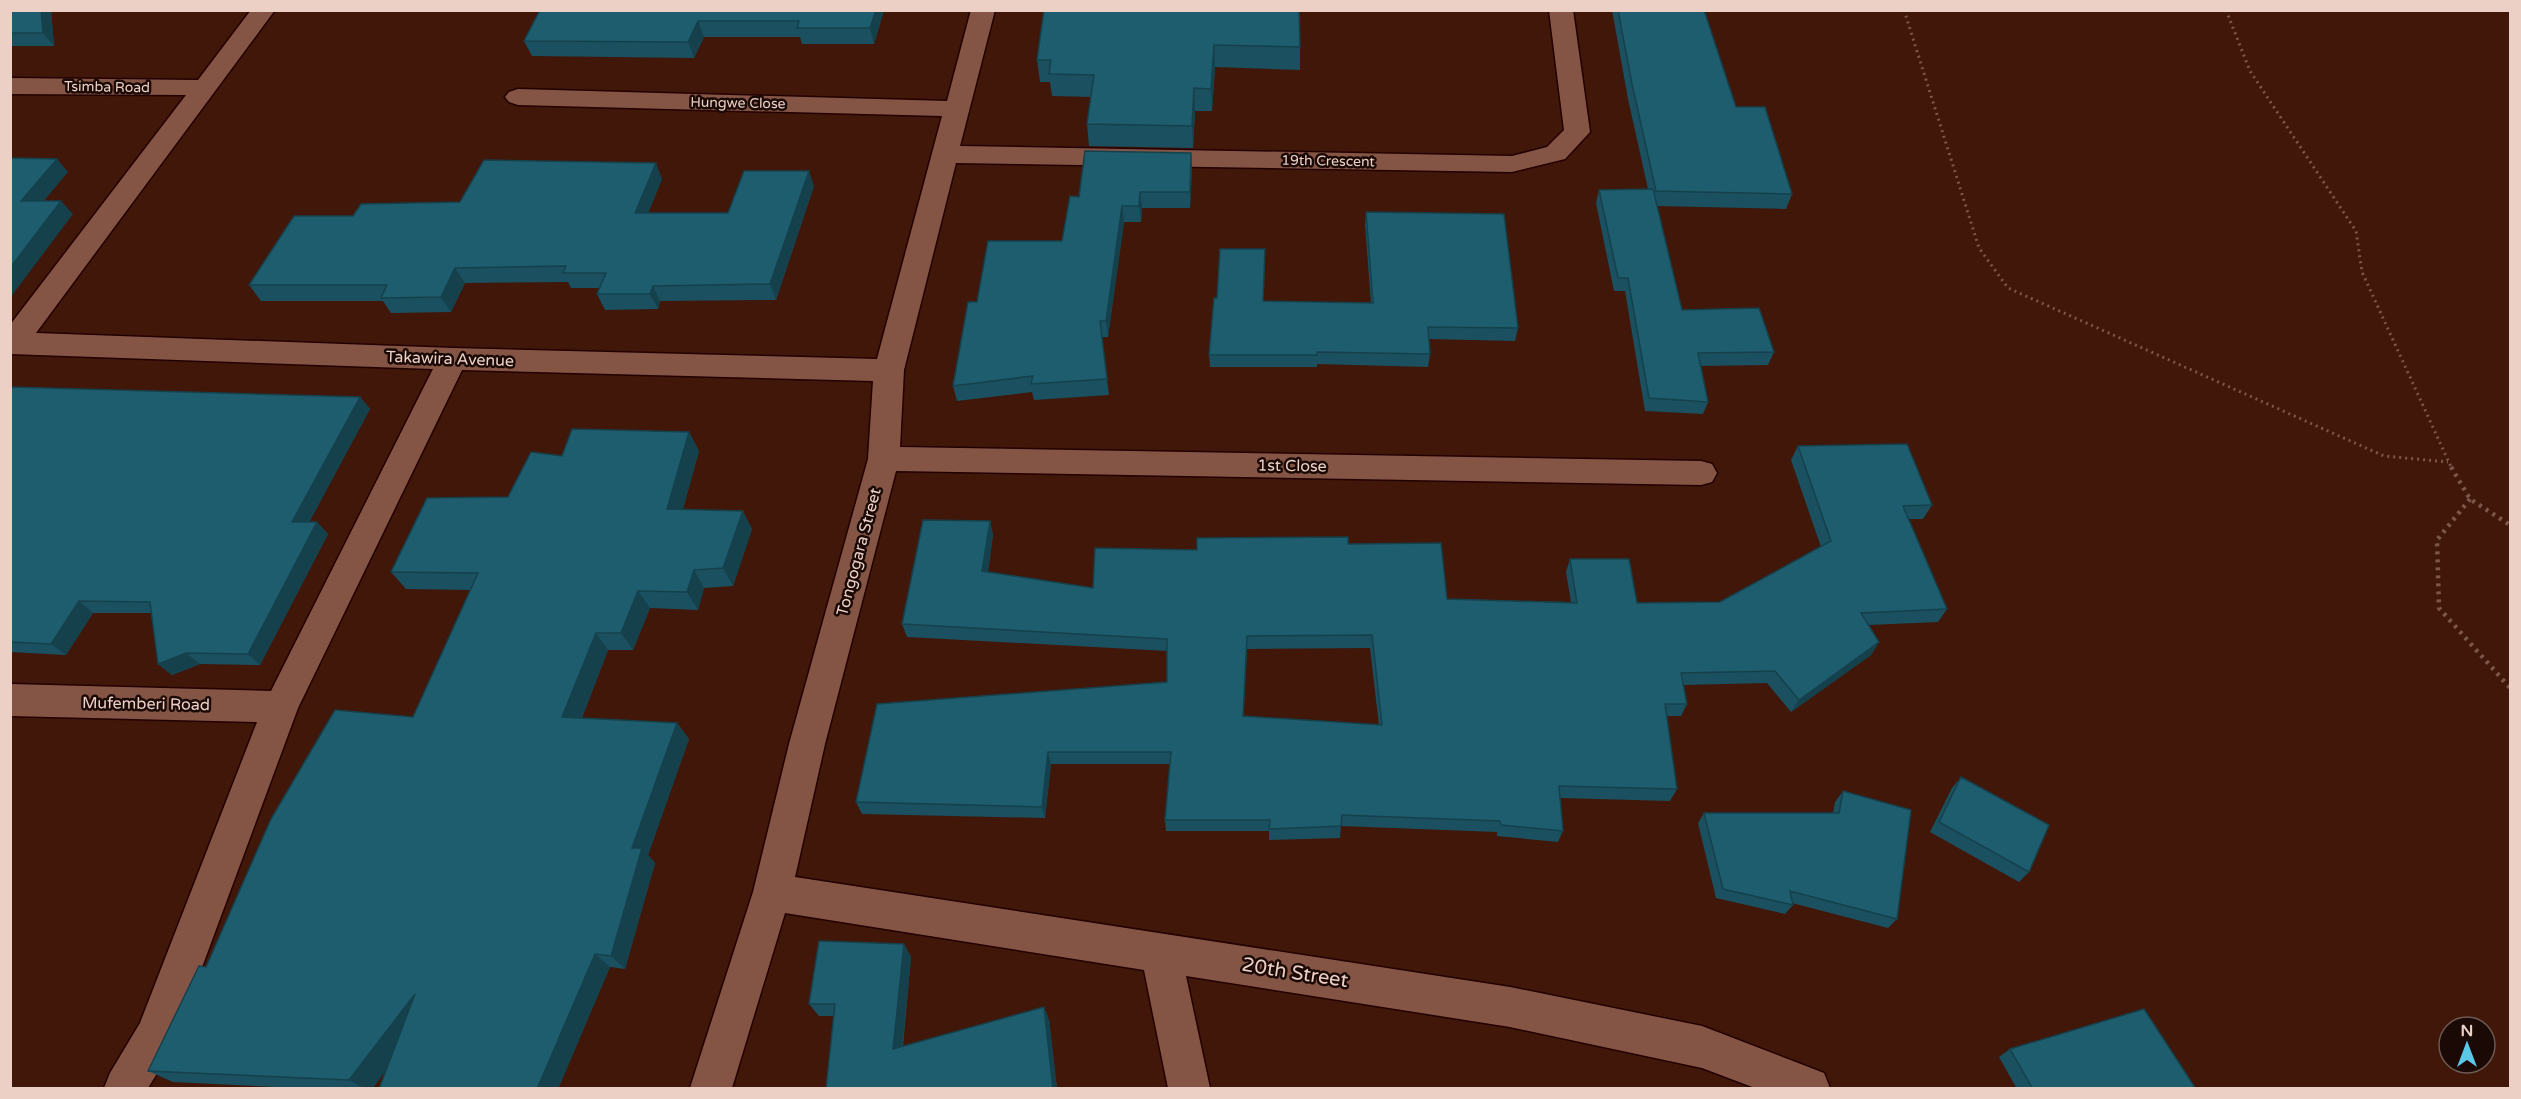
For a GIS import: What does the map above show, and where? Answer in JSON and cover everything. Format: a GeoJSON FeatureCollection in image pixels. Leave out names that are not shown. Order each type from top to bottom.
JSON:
{"type":"FeatureCollection","features":[{"type":"Feature","properties":{"kind":"street"},"geometry":{"type":"LineString","coordinates":[[12,343],[264,10]]}},
{"type":"Feature","properties":{"kind":"street","name":"Tongogara Street"},"geometry":{"type":"LineString","coordinates":[[711,1089],[772,892],[807,744],[884,459],[890,370],[982,10]]}},
{"type":"Feature","properties":{"kind":"street","name":"19th Crescent"},"geometry":{"type":"LineString","coordinates":[[946,154],[1512,164],[1556,153],[1577,132],[1561,10]]}},
{"type":"Feature","properties":{"kind":"street","name":"Tsimba Road"},"geometry":{"type":"LineString","coordinates":[[10,86],[204,88]]}},
{"type":"Feature","properties":{"kind":"street","name":"Hungwe Close"},"geometry":{"type":"LineString","coordinates":[[518,97],[958,109]]}},
{"type":"Feature","properties":{"kind":"street","name":"Takawira Avenue"},"geometry":{"type":"LineString","coordinates":[[12,343],[453,359],[890,370]]}},
{"type":"Feature","properties":{"kind":"street"},"geometry":{"type":"LineString","coordinates":[[125,1089],[156,1036],[281,707],[453,359]]}},
{"type":"Feature","properties":{"kind":"street","name":"1st Close"},"geometry":{"type":"LineString","coordinates":[[884,459],[1701,473]]}},
{"type":"Feature","properties":{"kind":"street","name":"Mufemberi Road"},"geometry":{"type":"LineString","coordinates":[[10,700],[281,707]]}},
{"type":"Feature","properties":{"kind":"street","name":"20th Street"},"geometry":{"type":"LineString","coordinates":[[772,892],[1510,1006],[1702,1047],[1809,1089]]}},
{"type":"Feature","properties":{"kind":"street"},"geometry":{"type":"LineString","coordinates":[[1161,952],[1189,1089]]}},
{"type":"Feature","properties":{"kind":"path"},"geometry":{"type":"LineString","coordinates":[[1904,10],[1978,248],[2008,288],[2384,456],[2448,462]]}},
{"type":"Feature","properties":{"kind":"path"},"geometry":{"type":"LineString","coordinates":[[2226,10],[2250,71],[2356,231],[2362,272],[2448,462],[2470,499],[2511,525]]}},
{"type":"Feature","properties":{"kind":"path"},"geometry":{"type":"LineString","coordinates":[[2470,499],[2437,540],[2439,608],[2511,688]]}},
{"type":"Feature","properties":{"kind":"building"},"geometry":{"type":"Polygon","coordinates":[[[10,10],[41,10],[43,33],[10,33],[10,10]]]}},
{"type":"Feature","properties":{"kind":"building"},"geometry":{"type":"Polygon","coordinates":[[[540,10],[876,10],[870,28],[797,28],[799,21],[698,21],[688,42],[524,41],[540,10]]]}},
{"type":"Feature","properties":{"kind":"building"},"geometry":{"type":"Polygon","coordinates":[[[1044,10],[1299,10],[1300,47],[1214,45],[1211,89],[1194,88],[1192,126],[1087,124],[1094,75],[1049,74],[1051,60],[1037,60],[1044,10]]]}},
{"type":"Feature","properties":{"kind":"building"},"geometry":{"type":"Polygon","coordinates":[[[1618,10],[1704,10],[1736,107],[1765,107],[1792,194],[1656,191],[1618,10]]]}},
{"type":"Feature","properties":{"kind":"building"},"geometry":{"type":"Polygon","coordinates":[[[1085,151],[1191,153],[1190,192],[1140,192],[1139,206],[1122,206],[1106,321],[1100,321],[1107,379],[1031,384],[1033,376],[953,386],[968,302],[977,302],[988,241],[1062,241],[1070,196],[1079,197],[1085,151]]]}},
{"type":"Feature","properties":{"kind":"building"},"geometry":{"type":"Polygon","coordinates":[[[10,158],[57,159],[21,201],[61,201],[10,268],[10,158]]]}},
{"type":"Feature","properties":{"kind":"building"},"geometry":{"type":"Polygon","coordinates":[[[484,160],[656,163],[635,213],[728,213],[744,171],[809,171],[770,284],[653,286],[650,294],[597,294],[606,273],[563,273],[566,266],[455,268],[441,297],[381,298],[387,285],[249,285],[294,216],[353,216],[361,204],[460,202],[484,160]]]}},
{"type":"Feature","properties":{"kind":"building"},"geometry":{"type":"Polygon","coordinates":[[[1653,189],[1682,310],[1759,308],[1774,352],[1698,353],[1708,402],[1649,398],[1628,278],[1618,278],[1599,190],[1653,189]]]}},
{"type":"Feature","properties":{"kind":"building"},"geometry":{"type":"Polygon","coordinates":[[[1366,212],[1504,214],[1518,328],[1428,327],[1430,354],[1317,352],[1317,355],[1209,355],[1214,298],[1217,298],[1220,249],[1265,249],[1263,301],[1373,303],[1366,212]]]}},
{"type":"Feature","properties":{"kind":"building"},"geometry":{"type":"Polygon","coordinates":[[[10,387],[360,397],[292,522],[317,522],[248,654],[186,653],[158,664],[150,602],[79,601],[51,644],[10,642],[10,387]]]}},
{"type":"Feature","properties":{"kind":"building"},"geometry":{"type":"Polygon","coordinates":[[[572,429],[689,432],[667,509],[743,511],[723,568],[694,570],[687,592],[638,591],[621,633],[596,633],[562,717],[677,723],[632,848],[642,848],[611,956],[595,954],[537,1089],[379,1089],[415,994],[349,1080],[148,1071],[199,966],[206,967],[271,819],[335,710],[413,717],[478,573],[391,572],[427,498],[508,497],[531,452],[562,456],[572,429]]]}},
{"type":"Feature","properties":{"kind":"building"},"geometry":{"type":"Polygon","coordinates":[[[1907,444],[1932,505],[1903,506],[1947,609],[1861,613],[1879,642],[1799,700],[1775,671],[1681,673],[1687,704],[1665,704],[1677,789],[1559,786],[1563,831],[1501,825],[1500,821],[1342,815],[1341,826],[1269,829],[1270,820],[1165,820],[1171,752],[1048,752],[1042,807],[856,802],[877,704],[1167,682],[1167,639],[902,624],[923,520],[990,521],[982,571],[1093,588],[1095,548],[1197,550],[1197,538],[1348,537],[1348,544],[1441,543],[1447,599],[1577,603],[1570,559],[1629,559],[1637,603],[1720,602],[1831,541],[1798,446],[1907,444]],[[1372,635],[1247,636],[1243,716],[1382,725],[1372,635]]]}},
{"type":"Feature","properties":{"kind":"building"},"geometry":{"type":"Polygon","coordinates":[[[1961,777],[2049,825],[2029,872],[1939,822],[1961,777]]]}},
{"type":"Feature","properties":{"kind":"building"},"geometry":{"type":"Polygon","coordinates":[[[1843,791],[1911,810],[1897,919],[1790,891],[1793,905],[1723,889],[1704,813],[1839,813],[1843,791]]]}},
{"type":"Feature","properties":{"kind":"building"},"geometry":{"type":"Polygon","coordinates":[[[819,941],[904,944],[893,1049],[1044,1007],[1053,1089],[826,1089],[835,1004],[809,1004],[819,941]]]}},
{"type":"Feature","properties":{"kind":"building"},"geometry":{"type":"Polygon","coordinates":[[[2144,1009],[2196,1089],[2033,1089],[2010,1049],[2144,1009]]]}}]}
